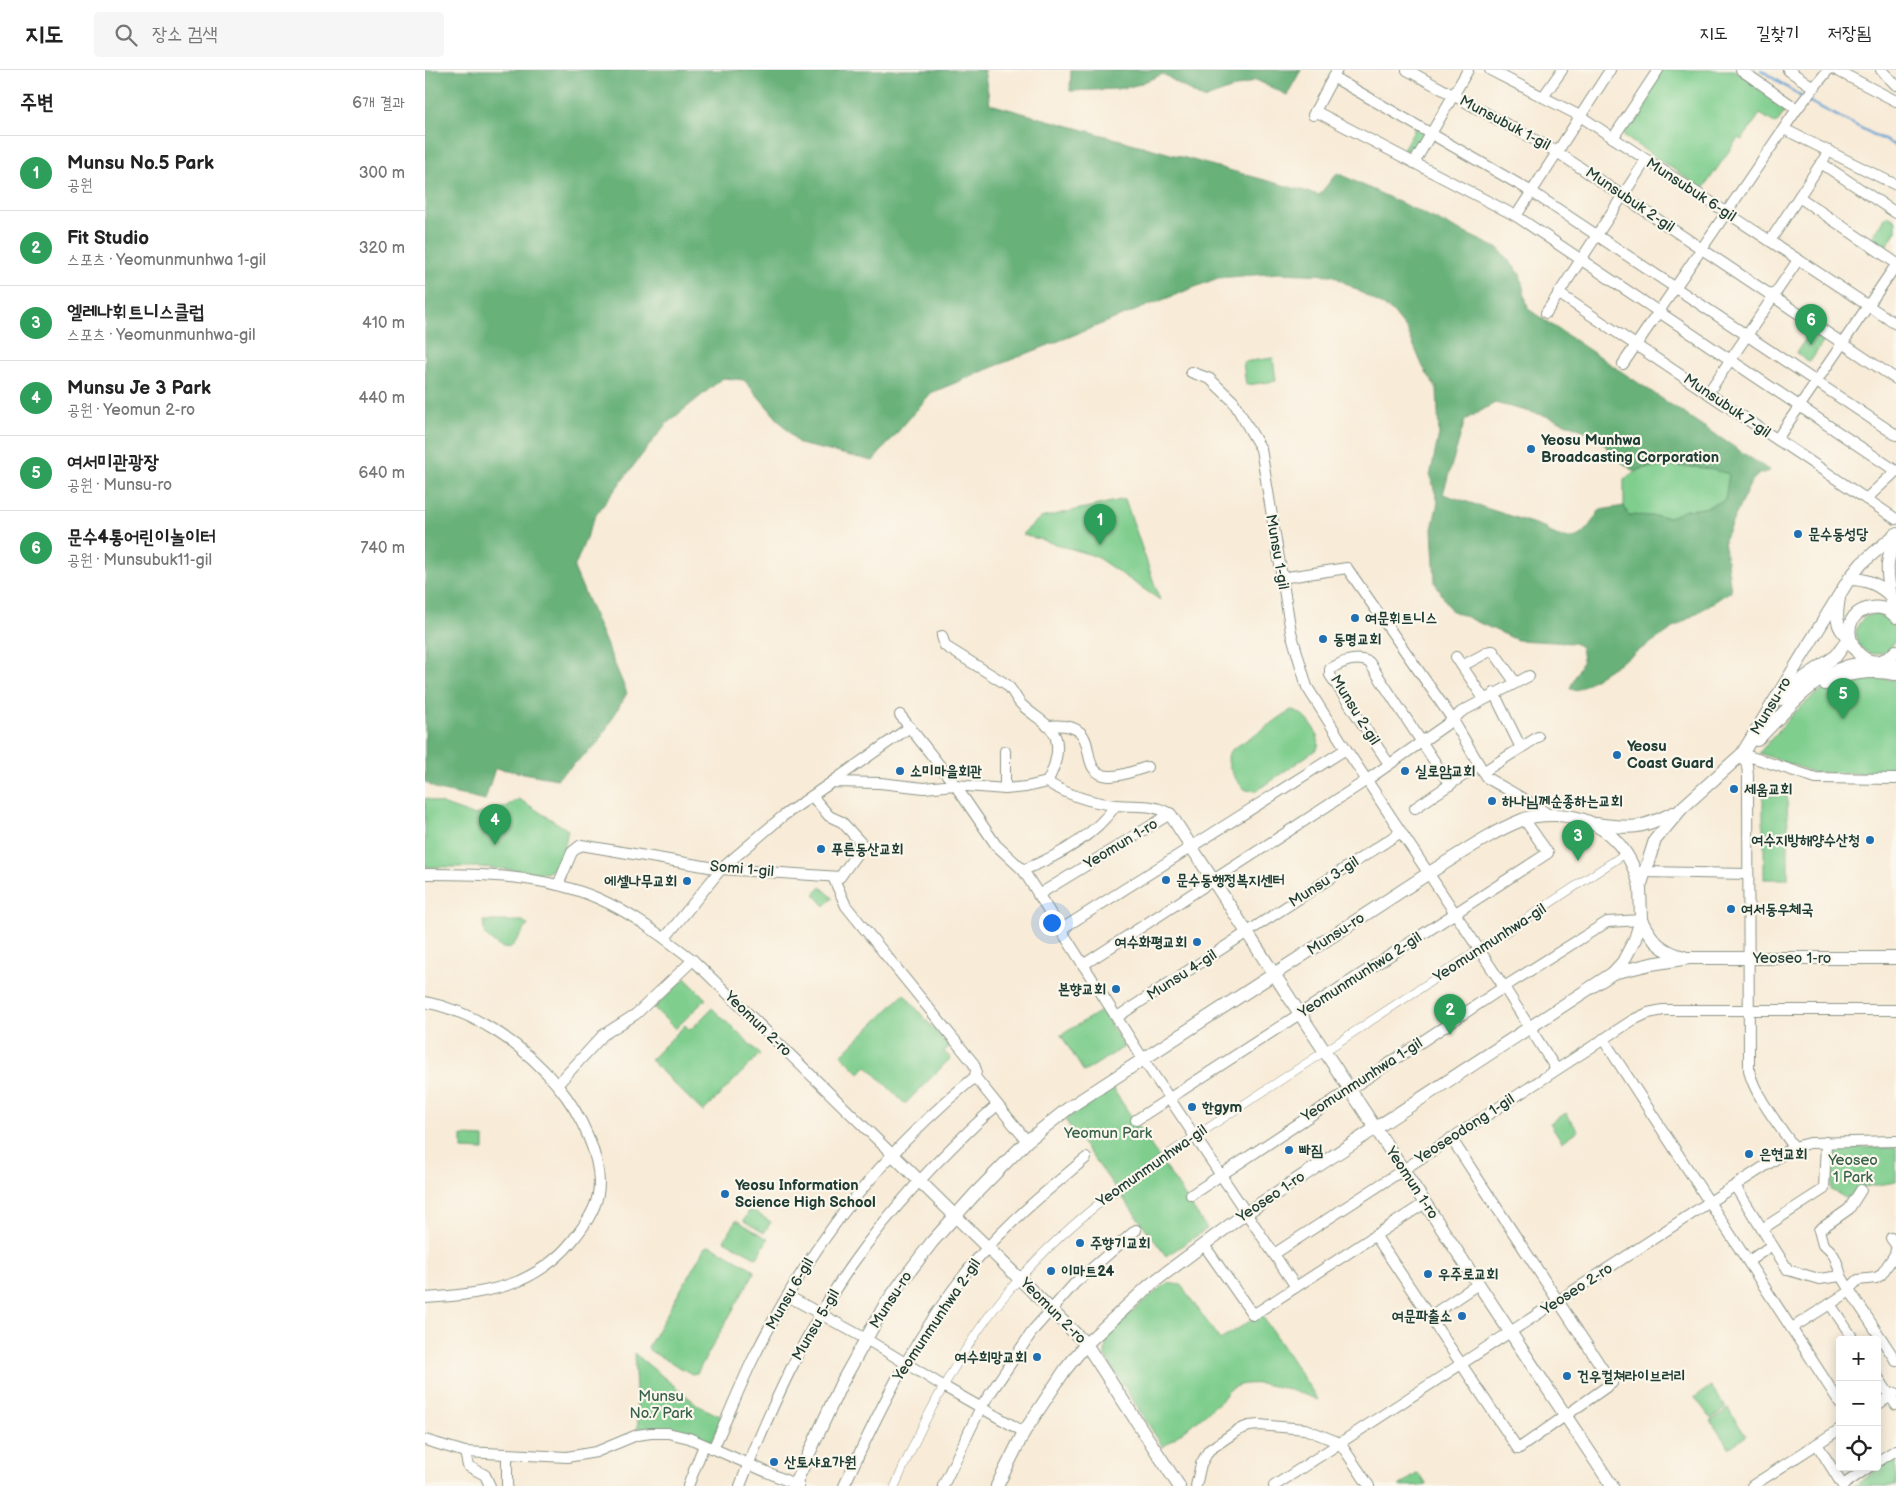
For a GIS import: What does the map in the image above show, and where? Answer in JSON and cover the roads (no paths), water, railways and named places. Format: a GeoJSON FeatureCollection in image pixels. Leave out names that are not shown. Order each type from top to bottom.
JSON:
{"type":"FeatureCollection","features":[{"type":"Feature","properties":{"kind":"street","name":"Munsubuk 1-gil"},"geometry":{"type":"LineString","coordinates":[[1407,70],[1557,152]]}},
{"type":"Feature","properties":{"kind":"street"},"geometry":{"type":"LineString","coordinates":[[1414,163],[1468,70]]}},
{"type":"Feature","properties":{"kind":"street","name":"Munsubuk 6-gil"},"geometry":{"type":"LineString","coordinates":[[1490,70],[1580,116],[1896,324]]}},
{"type":"Feature","properties":{"kind":"street"},"geometry":{"type":"LineString","coordinates":[[1543,98],[1562,70]]}},
{"type":"Feature","properties":{"kind":"street","name":"Munsubuk 1-gil"},"geometry":{"type":"LineString","coordinates":[[1516,216],[1610,70]]}},
{"type":"Feature","properties":{"kind":"street"},"geometry":{"type":"LineString","coordinates":[[1613,138],[1658,70]]}},
{"type":"Feature","properties":{"kind":"street"},"geometry":{"type":"LineString","coordinates":[[1741,70],[1797,109]]}},
{"type":"Feature","properties":{"kind":"street"},"geometry":{"type":"LineString","coordinates":[[1788,70],[1812,89]]}},
{"type":"Feature","properties":{"kind":"street"},"geometry":{"type":"LineString","coordinates":[[1623,364],[1797,109],[1828,70]]}},
{"type":"Feature","properties":{"kind":"street"},"geometry":{"type":"LineString","coordinates":[[1836,70],[1896,101]]}},
{"type":"Feature","properties":{"kind":"street"},"geometry":{"type":"LineString","coordinates":[[1881,70],[1896,85]]}},
{"type":"Feature","properties":{"kind":"street"},"geometry":{"type":"LineString","coordinates":[[1866,499],[1896,471],[1516,216],[1314,113],[1335,73],[1431,134],[1532,192],[1896,435]]}},
{"type":"Feature","properties":{"kind":"street"},"geometry":{"type":"LineString","coordinates":[[1784,128],[1896,185]]}},
{"type":"Feature","properties":{"kind":"street"},"geometry":{"type":"LineString","coordinates":[[1770,241],[1829,151]]}},
{"type":"Feature","properties":{"kind":"street","name":"Munsubuk 2-gil"},"geometry":{"type":"LineString","coordinates":[[1557,152],[1896,379]]}},
{"type":"Feature","properties":{"kind":"street"},"geometry":{"type":"LineString","coordinates":[[1546,313],[1645,160]]}},
{"type":"Feature","properties":{"kind":"street"},"geometry":{"type":"LineString","coordinates":[[1821,163],[1896,213]]}},
{"type":"Feature","properties":{"kind":"street"},"geometry":{"type":"LineString","coordinates":[[1777,439],[1896,264],[1799,197]]}},
{"type":"Feature","properties":{"kind":"street"},"geometry":{"type":"LineString","coordinates":[[1708,393],[1798,260]]}},
{"type":"Feature","properties":{"kind":"street","name":"Munsubuk 7-gil"},"geometry":{"type":"LineString","coordinates":[[1559,293],[1896,519]]}},
{"type":"Feature","properties":{"kind":"street","name":"Munsu 1-gil"},"geometry":{"type":"LineString","coordinates":[[1191,372],[1210,379],[1233,401],[1261,449],[1291,632],[1302,674],[1315,702],[1504,987],[1529,1028]]}},
{"type":"Feature","properties":{"kind":"street"},"geometry":{"type":"LineString","coordinates":[[1895,542],[1896,574]]}},
{"type":"Feature","properties":{"kind":"street"},"geometry":{"type":"LineString","coordinates":[[1889,590],[1889,556],[1895,542]]}},
{"type":"Feature","properties":{"kind":"street","name":"Munsu-ro"},"geometry":{"type":"LineString","coordinates":[[1682,808],[1742,754],[1843,587],[1874,552],[1895,542]]}},
{"type":"Feature","properties":{"kind":"street"},"geometry":{"type":"LineString","coordinates":[[1874,552],[1889,590],[1895,615]]}},
{"type":"Feature","properties":{"kind":"street"},"geometry":{"type":"LineString","coordinates":[[1281,578],[1347,568],[1453,720],[1487,778],[1549,815]]}},
{"type":"Feature","properties":{"kind":"street"},"geometry":{"type":"LineString","coordinates":[[1889,590],[1873,582],[1859,579],[1843,587],[1837,620],[1841,632],[1849,638],[1852,646],[1863,657],[1896,665]]}},
{"type":"Feature","properties":{"kind":"street"},"geometry":{"type":"LineString","coordinates":[[1768,712],[1801,680],[1836,656],[1849,638],[1852,623],[1863,611],[1878,608],[1895,615]]}},
{"type":"Feature","properties":{"kind":"street"},"geometry":{"type":"LineString","coordinates":[[942,636],[945,646],[1006,684],[1021,704],[1054,734],[1056,747],[1055,762],[1047,782]]}},
{"type":"Feature","properties":{"kind":"street"},"geometry":{"type":"LineString","coordinates":[[1483,699],[1459,662],[1493,651],[1515,682]]}},
{"type":"Feature","properties":{"kind":"street"},"geometry":{"type":"LineString","coordinates":[[1742,754],[1801,694],[1819,679],[1838,668],[1879,661],[1896,651]]}},
{"type":"Feature","properties":{"kind":"street","name":"Munsu 2-gil"},"geometry":{"type":"LineString","coordinates":[[1389,764],[1330,675],[1331,669],[1347,661],[1367,661],[1450,785]]}},
{"type":"Feature","properties":{"kind":"street"},"geometry":{"type":"LineString","coordinates":[[1772,725],[1829,682],[1845,676],[1862,673],[1896,674]]}},
{"type":"Feature","properties":{"kind":"street"},"geometry":{"type":"LineString","coordinates":[[1083,965],[1367,780],[1453,720],[1461,712],[1529,676]]}},
{"type":"Feature","properties":{"kind":"street"},"geometry":{"type":"LineString","coordinates":[[1494,693],[1521,748]]}},
{"type":"Feature","properties":{"kind":"street"},"geometry":{"type":"LineString","coordinates":[[900,715],[955,786],[996,846],[1023,870],[1143,1059],[1296,1287]]}},
{"type":"Feature","properties":{"kind":"street"},"geometry":{"type":"LineString","coordinates":[[1047,726],[1063,725],[1080,732],[1087,742],[1089,761],[1103,775],[1113,776],[1147,767]]}},
{"type":"Feature","properties":{"kind":"street"},"geometry":{"type":"LineString","coordinates":[[665,938],[721,869],[783,816],[910,727]]}},
{"type":"Feature","properties":{"kind":"street"},"geometry":{"type":"LineString","coordinates":[[1415,808],[1450,785],[1521,748],[1538,737]]}},
{"type":"Feature","properties":{"kind":"street"},"geometry":{"type":"LineString","coordinates":[[1061,930],[1346,749]]}},
{"type":"Feature","properties":{"kind":"street"},"geometry":{"type":"LineString","coordinates":[[1005,750],[1005,789]]}},
{"type":"Feature","properties":{"kind":"street"},"geometry":{"type":"LineString","coordinates":[[1742,754],[1816,778],[1896,779]]}},
{"type":"Feature","properties":{"kind":"street"},"geometry":{"type":"LineString","coordinates":[[1742,754],[1748,770],[1749,1070],[1751,1078],[1794,1147]]}},
{"type":"Feature","properties":{"kind":"street"},"geometry":{"type":"LineString","coordinates":[[832,782],[924,788],[955,786],[1005,789],[1047,782],[1073,796],[1116,805],[1157,807],[1170,814]]}},
{"type":"Feature","properties":{"kind":"street"},"geometry":{"type":"LineString","coordinates":[[812,796],[829,816],[842,822],[863,845],[840,877],[833,877],[846,906],[974,1064],[976,1070],[975,1077],[941,1104],[892,1154]]}},
{"type":"Feature","properties":{"kind":"street"},"geometry":{"type":"LineString","coordinates":[[1023,870],[1052,858],[1089,834],[1105,820],[1116,805]]}},
{"type":"Feature","properties":{"kind":"street"},"geometry":{"type":"LineString","coordinates":[[1593,824],[1619,827],[1641,826],[1652,823],[1682,808]]}},
{"type":"Feature","properties":{"kind":"street"},"geometry":{"type":"LineString","coordinates":[[1682,808],[1655,840],[1640,887],[1641,920],[1660,946],[1669,952],[1689,958]]}},
{"type":"Feature","properties":{"kind":"street","name":"Yeomun 1-ro"},"geometry":{"type":"LineString","coordinates":[[1038,895],[1170,814],[1612,1486]]}},
{"type":"Feature","properties":{"kind":"street","name":"Munsu-ro"},"geometry":{"type":"LineString","coordinates":[[796,1485],[841,1384],[885,1305],[903,1280],[955,1216],[1027,1141],[1070,1107],[1429,873],[1524,819],[1549,815],[1581,818],[1593,824],[1612,837],[1625,853],[1634,867],[1640,887]]}},
{"type":"Feature","properties":{"kind":"street","name":"Yeomunmunhwa 2-gil"},"geometry":{"type":"LineString","coordinates":[[1137,1120],[1548,853],[1524,819]]}},
{"type":"Feature","properties":{"kind":"street","name":"Munsu 3-gil"},"geometry":{"type":"LineString","coordinates":[[1247,932],[1401,832]]}},
{"type":"Feature","properties":{"kind":"street","name":"Somi 1-gil"},"geometry":{"type":"LineString","coordinates":[[558,885],[572,852],[581,845],[721,869],[833,877]]}},
{"type":"Feature","properties":{"kind":"street","name":"Yeomunmunhwa-gil"},"geometry":{"type":"LineString","coordinates":[[895,1486],[943,1386],[982,1327],[1019,1278],[1069,1227],[1141,1172],[1625,853]]}},
{"type":"Feature","properties":{"kind":"street"},"geometry":{"type":"LineString","coordinates":[[1644,872],[1748,874]]}},
{"type":"Feature","properties":{"kind":"street","name":"Yeomun 2-ro"},"geometry":{"type":"LineString","coordinates":[[425,874],[505,876],[577,890],[611,905],[665,938],[693,960],[1086,1344],[1179,1486]]}},
{"type":"Feature","properties":{"kind":"street","name":"Yeoseo 1-ro"},"geometry":{"type":"LineString","coordinates":[[997,1486],[1024,1432],[1065,1370],[1086,1344],[1143,1290],[1247,1213],[1613,973],[1629,953],[1641,920]]}},
{"type":"Feature","properties":{"kind":"street","name":"Yeomunmunhwa 1-gil"},"geometry":{"type":"LineString","coordinates":[[1191,1195],[1350,1088],[1607,922],[1641,920]]}},
{"type":"Feature","properties":{"kind":"street","name":"Munsu 4-gil"},"geometry":{"type":"LineString","coordinates":[[1117,1017],[1247,932]]}},
{"type":"Feature","properties":{"kind":"street"},"geometry":{"type":"LineString","coordinates":[[1613,973],[1643,965],[1689,958]]}},
{"type":"Feature","properties":{"kind":"street","name":"Yeoseo 1-ro"},"geometry":{"type":"LineString","coordinates":[[1689,958],[1896,958]]}},
{"type":"Feature","properties":{"kind":"street"},"geometry":{"type":"LineString","coordinates":[[557,1085],[603,1035],[637,1014],[693,960]]}},
{"type":"Feature","properties":{"kind":"street"},"geometry":{"type":"LineString","coordinates":[[425,1002],[454,1010],[476,1020],[495,1031],[544,1070],[574,1108],[583,1126],[598,1172],[598,1195],[586,1223],[569,1245],[552,1261],[520,1280],[472,1294],[425,1298]]}},
{"type":"Feature","properties":{"kind":"street","name":"Yeoseodong 1-gil"},"geometry":{"type":"LineString","coordinates":[[1274,1254],[1603,1039],[1647,1013],[1663,1010],[1896,1010]]}},
{"type":"Feature","properties":{"kind":"street"},"geometry":{"type":"LineString","coordinates":[[1529,1028],[1556,1070]]}},
{"type":"Feature","properties":{"kind":"street"},"geometry":{"type":"LineString","coordinates":[[1603,1039],[1836,1397]]}},
{"type":"Feature","properties":{"kind":"street"},"geometry":{"type":"LineString","coordinates":[[975,1077],[1027,1141]]}},
{"type":"Feature","properties":{"kind":"street"},"geometry":{"type":"LineString","coordinates":[[920,1181],[957,1141],[997,1104]]}},
{"type":"Feature","properties":{"kind":"street"},"geometry":{"type":"LineString","coordinates":[[1375,1235],[1518,1449],[1612,1383],[1451,1138]]}},
{"type":"Feature","properties":{"kind":"street"},"geometry":{"type":"LineString","coordinates":[[1762,1229],[1824,1189],[1826,1142]]}},
{"type":"Feature","properties":{"kind":"street","name":"Yeoseo 2-ro"},"geometry":{"type":"LineString","coordinates":[[1274,1486],[1794,1147],[1803,1144],[1826,1142],[1896,1142]]}},
{"type":"Feature","properties":{"kind":"street","name":"Munsu 6-gil"},"geometry":{"type":"LineString","coordinates":[[689,1486],[753,1359],[788,1296],[823,1240],[850,1202],[892,1154]]}},
{"type":"Feature","properties":{"kind":"street","name":"Yeomunmunhwa 2-gil"},"geometry":{"type":"LineString","coordinates":[[844,1486],[873,1424],[905,1363],[943,1306],[988,1248],[1041,1196],[1086,1158]]}},
{"type":"Feature","properties":{"kind":"street","name":"Munsu 5-gil"},"geometry":{"type":"LineString","coordinates":[[739,1486],[790,1370],[820,1315],[852,1265],[920,1181]]}},
{"type":"Feature","properties":{"kind":"street"},"geometry":{"type":"LineString","coordinates":[[1735,1186],[1786,1267],[1791,1271],[1819,1279],[1841,1276]]}},
{"type":"Feature","properties":{"kind":"street"},"geometry":{"type":"LineString","coordinates":[[1861,1190],[1849,1209],[1819,1230],[1822,1244],[1835,1254],[1841,1276],[1895,1356]]}},
{"type":"Feature","properties":{"kind":"street"},"geometry":{"type":"LineString","coordinates":[[1204,1245],[1253,1316],[1425,1203]]}},
{"type":"Feature","properties":{"kind":"street"},"geometry":{"type":"LineString","coordinates":[[943,1486],[981,1407],[1034,1329],[1091,1268],[1136,1230]]}},
{"type":"Feature","properties":{"kind":"street"},"geometry":{"type":"LineString","coordinates":[[1792,1328],[1850,1290],[1858,1280],[1876,1278],[1881,1275],[1895,1253],[1894,1244]]}},
{"type":"Feature","properties":{"kind":"street"},"geometry":{"type":"LineString","coordinates":[[1749,1261],[1772,1245]]}},
{"type":"Feature","properties":{"kind":"street"},"geometry":{"type":"LineString","coordinates":[[1429,1317],[1478,1284]]}},
{"type":"Feature","properties":{"kind":"street"},"geometry":{"type":"LineString","coordinates":[[788,1296],[866,1339],[1024,1432]]}},
{"type":"Feature","properties":{"kind":"street"},"geometry":{"type":"LineString","coordinates":[[1830,1304],[1851,1336]]}},
{"type":"Feature","properties":{"kind":"street"},"geometry":{"type":"LineString","coordinates":[[1881,1381],[1894,1398],[1881,1403]]}},
{"type":"Feature","properties":{"kind":"street"},"geometry":{"type":"LineString","coordinates":[[1195,1486],[1201,1464],[1209,1450],[1227,1436],[1244,1428],[1259,1425],[1305,1429],[1340,1443],[1369,1486]]}},
{"type":"Feature","properties":{"kind":"street"},"geometry":{"type":"LineString","coordinates":[[1752,1486],[1836,1432]]}},
{"type":"Feature","properties":{"kind":"street"},"geometry":{"type":"LineString","coordinates":[[425,1440],[465,1452],[550,1458],[584,1455],[634,1436],[651,1433],[681,1435],[796,1485]]}},
{"type":"Feature","properties":{"kind":"street"},"geometry":{"type":"LineString","coordinates":[[1817,1444],[1843,1485],[1863,1471]]}},
{"type":"Feature","properties":{"kind":"street"},"geometry":{"type":"LineString","coordinates":[[1881,1459],[1896,1450]]}},
{"type":"Feature","properties":{"kind":"street"},"geometry":{"type":"LineString","coordinates":[[465,1452],[468,1466],[485,1475],[490,1486]]}},
{"type":"Feature","properties":{"kind":"street"},"geometry":{"type":"LineString","coordinates":[[507,1454],[507,1486]]}},
{"type":"Feature","properties":{"kind":"waterway"},"geometry":{"type":"LineString","coordinates":[[1761,70],[1803,98]]}},
{"type":"Feature","properties":{"kind":"waterway"},"geometry":{"type":"LineString","coordinates":[[1808,101],[1896,146]]}},
{"type":"Feature","properties":{"kind":"place","name":"문수4통어린이놀이터"},"geometry":{"type":"Point","coordinates":[1811,345]}},
{"type":"Feature","properties":{"kind":"place","name":"Yeosu Munhwa Broadcasting Corporation"},"geometry":{"type":"Point","coordinates":[1531,449]}},
{"type":"Feature","properties":{"kind":"place","name":"문수동성당"},"geometry":{"type":"Point","coordinates":[1798,534]}},
{"type":"Feature","properties":{"kind":"place","name":"Munsu No.5 Park"},"geometry":{"type":"Point","coordinates":[1100,545]}},
{"type":"Feature","properties":{"kind":"place","name":"여문휘트니스"},"geometry":{"type":"Point","coordinates":[1355,618]}},
{"type":"Feature","properties":{"kind":"place","name":"동명교회"},"geometry":{"type":"Point","coordinates":[1323,639]}},
{"type":"Feature","properties":{"kind":"place","name":"여서미관광장"},"geometry":{"type":"Point","coordinates":[1843,719]}},
{"type":"Feature","properties":{"kind":"place","name":"Yeosu Coast Guard"},"geometry":{"type":"Point","coordinates":[1617,755]}},
{"type":"Feature","properties":{"kind":"place","name":"소미마을회관"},"geometry":{"type":"Point","coordinates":[900,771]}},
{"type":"Feature","properties":{"kind":"place","name":"실로암교회"},"geometry":{"type":"Point","coordinates":[1405,771]}},
{"type":"Feature","properties":{"kind":"place","name":"세움교회"},"geometry":{"type":"Point","coordinates":[1734,789]}},
{"type":"Feature","properties":{"kind":"place","name":"하나님께순종하는교회"},"geometry":{"type":"Point","coordinates":[1492,801]}},
{"type":"Feature","properties":{"kind":"place","name":"여수지방해양수산청"},"geometry":{"type":"Point","coordinates":[1870,840]}},
{"type":"Feature","properties":{"kind":"place","name":"Munsu Je 3 Park"},"geometry":{"type":"Point","coordinates":[495,845]}},
{"type":"Feature","properties":{"kind":"place","name":"푸른동산교회"},"geometry":{"type":"Point","coordinates":[821,849]}},
{"type":"Feature","properties":{"kind":"place","name":"엘레나휘트니스클럽"},"geometry":{"type":"Point","coordinates":[1578,861]}},
{"type":"Feature","properties":{"kind":"place","name":"문수동행정복지센터"},"geometry":{"type":"Point","coordinates":[1166,880]}},
{"type":"Feature","properties":{"kind":"place","name":"에셀나무교회"},"geometry":{"type":"Point","coordinates":[687,881]}},
{"type":"Feature","properties":{"kind":"place","name":"여서동우체국"},"geometry":{"type":"Point","coordinates":[1731,909]}},
{"type":"Feature","properties":{"kind":"place","name":"여수화평교회"},"geometry":{"type":"Point","coordinates":[1197,942]}},
{"type":"Feature","properties":{"kind":"place","name":"본향교회"},"geometry":{"type":"Point","coordinates":[1116,989]}},
{"type":"Feature","properties":{"kind":"place","name":"Fit Studio"},"geometry":{"type":"Point","coordinates":[1450,1035]}},
{"type":"Feature","properties":{"kind":"place","name":"한gym"},"geometry":{"type":"Point","coordinates":[1192,1107]}},
{"type":"Feature","properties":{"kind":"place","name":"빠짐"},"geometry":{"type":"Point","coordinates":[1289,1150]}},
{"type":"Feature","properties":{"kind":"place","name":"은현교회"},"geometry":{"type":"Point","coordinates":[1749,1154]}},
{"type":"Feature","properties":{"kind":"place","name":"Yeosu Information Science High School"},"geometry":{"type":"Point","coordinates":[725,1194]}},
{"type":"Feature","properties":{"kind":"place","name":"주향기교회"},"geometry":{"type":"Point","coordinates":[1080,1243]}},
{"type":"Feature","properties":{"kind":"place","name":"이마트24"},"geometry":{"type":"Point","coordinates":[1051,1271]}},
{"type":"Feature","properties":{"kind":"place","name":"우주로교회"},"geometry":{"type":"Point","coordinates":[1428,1274]}},
{"type":"Feature","properties":{"kind":"place","name":"여문파출소"},"geometry":{"type":"Point","coordinates":[1462,1316]}},
{"type":"Feature","properties":{"kind":"place","name":"여수희망교회"},"geometry":{"type":"Point","coordinates":[1037,1357]}},
{"type":"Feature","properties":{"kind":"place","name":"건우컬쳐라이브러리"},"geometry":{"type":"Point","coordinates":[1567,1376]}},
{"type":"Feature","properties":{"kind":"place","name":"산토샤요가원"},"geometry":{"type":"Point","coordinates":[774,1462]}},
{"type":"Feature","properties":{"kind":"park label","name":"Yeomun Park"},"geometry":{"type":"Point","coordinates":[1108,1133]}},
{"type":"Feature","properties":{"kind":"park label","name":"Yeoseo 1 Park"},"geometry":{"type":"Point","coordinates":[1853,1168]}},
{"type":"Feature","properties":{"kind":"park label","name":"Munsu No.7 Park"},"geometry":{"type":"Point","coordinates":[661,1404]}}]}
